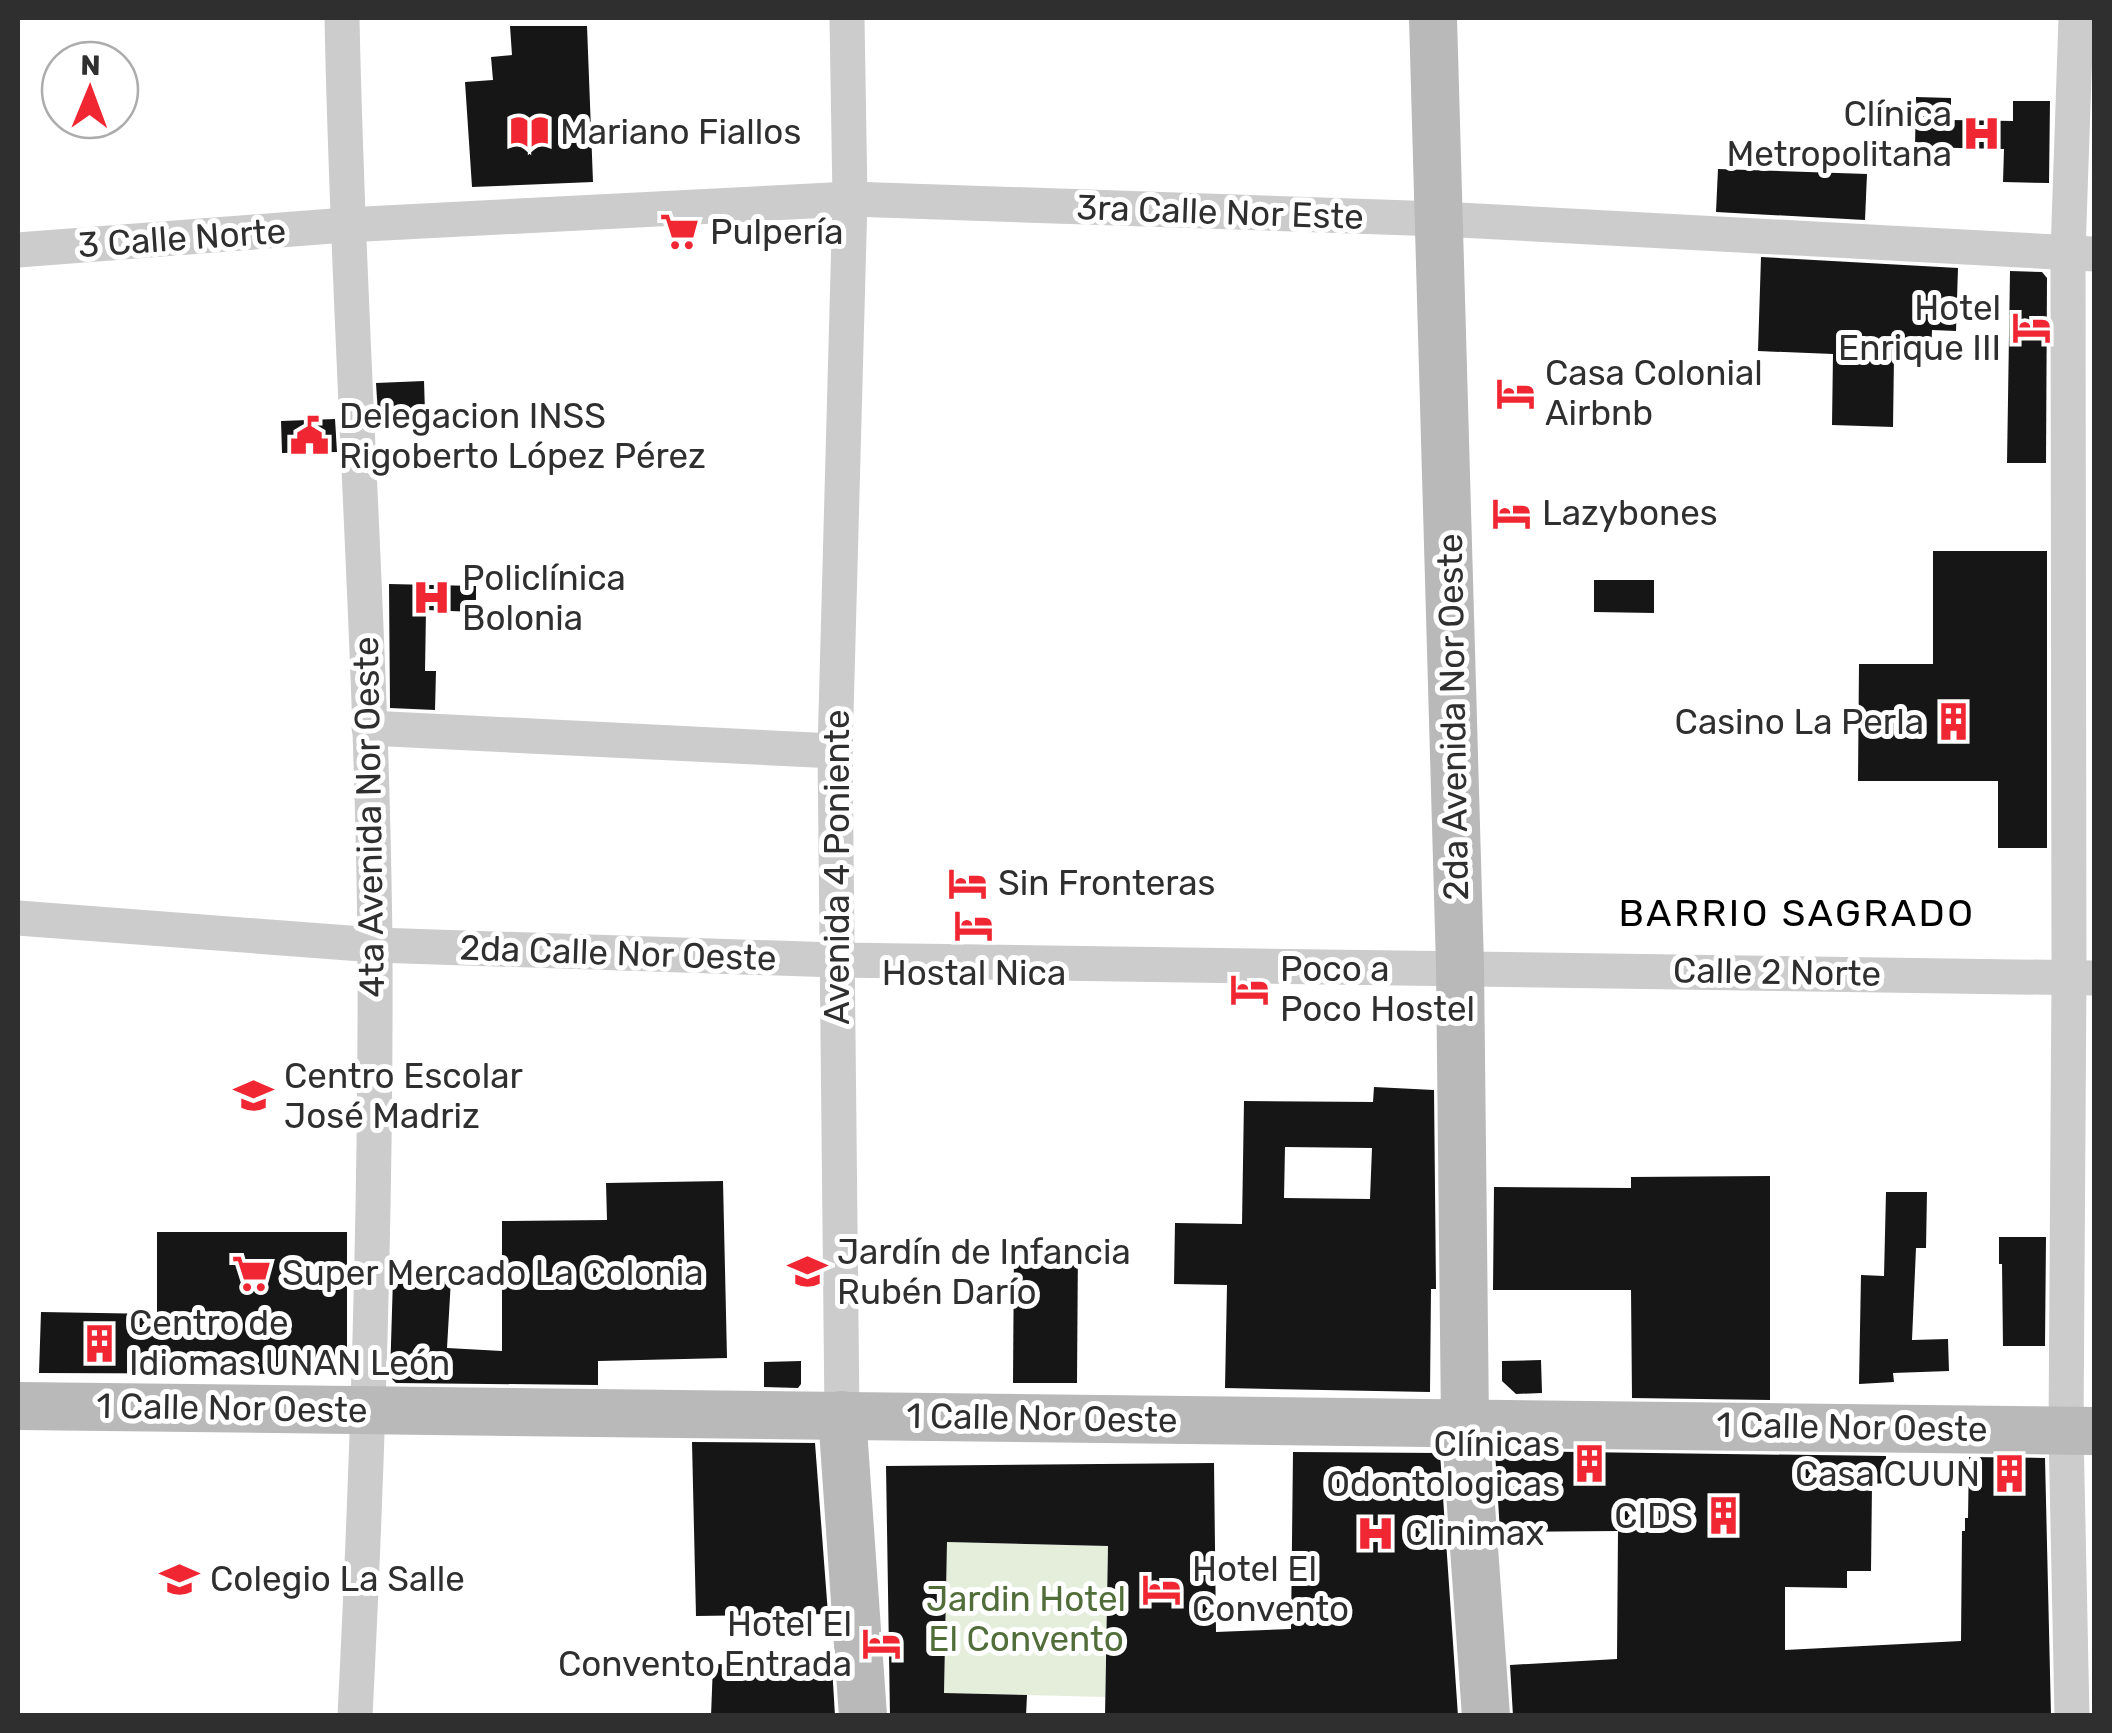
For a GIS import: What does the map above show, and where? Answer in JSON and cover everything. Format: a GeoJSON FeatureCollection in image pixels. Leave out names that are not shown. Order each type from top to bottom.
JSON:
{"type":"FeatureCollection","features":[{"type":"Feature","properties":{"kind":"street","name":"4ta Avenida Nor Oeste"},"geometry":{"type":"LineString","coordinates":[[342,18],[346,225],[369,728],[374,945],[370,1410],[355,1716]]}},
{"type":"Feature","properties":{"kind":"street","name":"Avenida 4 Poniente"},"geometry":{"type":"LineString","coordinates":[[847,18],[850,199],[835,750],[836,960],[842,1415],[864,1716]]}},
{"type":"Feature","properties":{"kind":"street","name":"2da Avenida Nor Oeste"},"geometry":{"type":"LineString","coordinates":[[1434,18],[1460,966],[1466,1422],[1486,1716]]}},
{"type":"Feature","properties":{"kind":"street"},"geometry":{"type":"LineString","coordinates":[[2072,1716],[2080,1430],[2082,977],[2081,253],[2076,18]]}},
{"type":"Feature","properties":{"kind":"street","name":"3ra Calle Nor Este"},"geometry":{"type":"LineString","coordinates":[[346,225],[850,199],[1440,219],[2081,253]]}},
{"type":"Feature","properties":{"kind":"street","name":"3 Calle Norte"},"geometry":{"type":"LineString","coordinates":[[18,250],[346,225]]}},
{"type":"Feature","properties":{"kind":"street"},"geometry":{"type":"LineString","coordinates":[[369,728],[835,750]]}},
{"type":"Feature","properties":{"kind":"street","name":"2da Calle Nor Oeste"},"geometry":{"type":"LineString","coordinates":[[18,918],[374,945],[836,960],[1460,966]]}},
{"type":"Feature","properties":{"kind":"street","name":"Calle 2 Norte"},"geometry":{"type":"LineString","coordinates":[[1460,966],[2082,977]]}},
{"type":"Feature","properties":{"kind":"street","name":"1 Calle Nor Oeste"},"geometry":{"type":"LineString","coordinates":[[18,1406],[2080,1430]]}},
{"type":"Feature","properties":{"kind":"green space","name":"Jardin Hotel El Convento"},"geometry":{"type":"Polygon","coordinates":[[[947,1542],[1108,1546],[1105,1697],[944,1693],[947,1542]]]}},
{"type":"Feature","properties":{"kind":"building","name":"Mariano Fiallos"},"geometry":{"type":"Polygon","coordinates":[[[510,26],[587,26],[593,182],[472,187],[465,82],[493,80],[491,57],[512,55],[510,26]]]}},
{"type":"Feature","properties":{"kind":"building","name":"Clínica Metropolitana"},"geometry":{"type":"Polygon","coordinates":[[[1916,97],[1951,98],[1951,120],[2013,121],[2013,101],[2050,101],[2049,183],[2003,182],[2004,149],[1915,147],[1916,97]]]}},
{"type":"Feature","properties":{"kind":"building"},"geometry":{"type":"Polygon","coordinates":[[[1718,169],[1867,174],[1865,220],[1716,212],[1718,169]]]}},
{"type":"Feature","properties":{"kind":"building"},"geometry":{"type":"Polygon","coordinates":[[[1761,257],[1958,268],[1956,331],[1932,330],[1931,357],[1894,356],[1893,427],[1832,425],[1833,354],[1758,351],[1761,257]]]}},
{"type":"Feature","properties":{"kind":"building"},"geometry":{"type":"Polygon","coordinates":[[[2010,271],[2042,272],[2047,278],[2046,463],[2007,463],[2010,271]]]}},
{"type":"Feature","properties":{"kind":"building"},"geometry":{"type":"Polygon","coordinates":[[[424,381],[425,412],[378,414],[376,383],[424,381]]]}},
{"type":"Feature","properties":{"kind":"building","name":"Delegacion INSS Rigoberto López Pérez"},"geometry":{"type":"Polygon","coordinates":[[[335,419],[337,452],[282,453],[281,421],[335,419]]]}},
{"type":"Feature","properties":{"kind":"building"},"geometry":{"type":"Polygon","coordinates":[[[1933,551],[2047,551],[2047,848],[1998,848],[1998,781],[1858,781],[1859,664],[1933,664],[1933,551]]]}},
{"type":"Feature","properties":{"kind":"building"},"geometry":{"type":"Polygon","coordinates":[[[1594,580],[1654,580],[1654,613],[1594,612],[1594,580]]]}},
{"type":"Feature","properties":{"kind":"building"},"geometry":{"type":"Polygon","coordinates":[[[389,584],[476,586],[476,612],[426,610],[425,671],[436,671],[435,710],[390,708],[389,584]]]}},
{"type":"Feature","properties":{"kind":"building"},"geometry":{"type":"Polygon","coordinates":[[[1374,1087],[1434,1090],[1436,1289],[1431,1289],[1430,1392],[1225,1388],[1227,1285],[1174,1284],[1175,1223],[1242,1224],[1244,1101],[1373,1102],[1374,1087]],[[1285,1147],[1284,1198],[1370,1199],[1372,1148],[1285,1147]]]}},
{"type":"Feature","properties":{"kind":"building"},"geometry":{"type":"Polygon","coordinates":[[[1770,1176],[1770,1400],[1632,1398],[1631,1290],[1493,1290],[1494,1187],[1631,1188],[1631,1177],[1770,1176]]]}},
{"type":"Feature","properties":{"kind":"building"},"geometry":{"type":"Polygon","coordinates":[[[723,1181],[727,1358],[598,1361],[598,1385],[396,1383],[390,1377],[393,1278],[451,1279],[447,1348],[502,1351],[502,1221],[607,1220],[606,1183],[723,1181]]]}},
{"type":"Feature","properties":{"kind":"building"},"geometry":{"type":"Polygon","coordinates":[[[1886,1192],[1927,1192],[1926,1248],[1916,1248],[1912,1340],[1948,1339],[1949,1371],[1893,1373],[1894,1382],[1859,1384],[1861,1275],[1884,1276],[1886,1192]]]}},
{"type":"Feature","properties":{"kind":"building","name":"Super Mercado La Colonia"},"geometry":{"type":"Polygon","coordinates":[[[157,1232],[347,1232],[347,1374],[39,1373],[41,1312],[157,1314],[157,1232]]]}},
{"type":"Feature","properties":{"kind":"building"},"geometry":{"type":"Polygon","coordinates":[[[1999,1237],[2046,1237],[2045,1346],[2003,1346],[1999,1237]]]}},
{"type":"Feature","properties":{"kind":"building"},"geometry":{"type":"Polygon","coordinates":[[[1014,1242],[1078,1243],[1077,1383],[1013,1383],[1014,1242]]]}},
{"type":"Feature","properties":{"kind":"building"},"geometry":{"type":"Polygon","coordinates":[[[1541,1360],[1542,1393],[1516,1394],[1502,1381],[1502,1361],[1541,1360]]]}},
{"type":"Feature","properties":{"kind":"building"},"geometry":{"type":"Polygon","coordinates":[[[801,1361],[798,1388],[764,1387],[764,1362],[801,1361]]]}},
{"type":"Feature","properties":{"kind":"building"},"geometry":{"type":"Polygon","coordinates":[[[692,1442],[815,1443],[828,1614],[696,1616],[692,1442]]]}},
{"type":"Feature","properties":{"kind":"building"},"geometry":{"type":"Polygon","coordinates":[[[1495,1451],[1886,1456],[1886,1483],[1872,1484],[1871,1571],[1847,1571],[1847,1588],[1785,1587],[1785,1650],[1961,1641],[1962,1531],[1968,1518],[1969,1457],[2045,1458],[2051,1716],[1513,1716],[1510,1665],[1617,1659],[1618,1531],[1500,1532],[1495,1451]]]}},
{"type":"Feature","properties":{"kind":"building"},"geometry":{"type":"Polygon","coordinates":[[[1293,1452],[1440,1453],[1458,1716],[1105,1716],[1108,1546],[947,1542],[944,1693],[1027,1695],[1026,1716],[890,1716],[886,1466],[1214,1463],[1216,1632],[1291,1629],[1293,1452]]]}},
{"type":"Feature","properties":{"kind":"building"},"geometry":{"type":"Polygon","coordinates":[[[713,1664],[832,1666],[835,1716],[711,1716],[713,1664]]]}},
{"type":"Feature","properties":{"kind":"place","name":"Mariano Fiallos"},"geometry":{"type":"Point","coordinates":[530,132]}},
{"type":"Feature","properties":{"kind":"place","name":"Clínica Metropolitana"},"geometry":{"type":"Point","coordinates":[1982,134]}},
{"type":"Feature","properties":{"kind":"place","name":"Pulpería"},"geometry":{"type":"Point","coordinates":[680,232]}},
{"type":"Feature","properties":{"kind":"place","name":"Hotel Enrique III"},"geometry":{"type":"Point","coordinates":[2031,328]}},
{"type":"Feature","properties":{"kind":"place","name":"Casa Colonial Airbnb"},"geometry":{"type":"Point","coordinates":[1515,393]}},
{"type":"Feature","properties":{"kind":"place","name":"Delegacion INSS Rigoberto López Pérez"},"geometry":{"type":"Point","coordinates":[309,436]}},
{"type":"Feature","properties":{"kind":"place","name":"Lazybones"},"geometry":{"type":"Point","coordinates":[1512,513]}},
{"type":"Feature","properties":{"kind":"place","name":"Policlínica Bolonia"},"geometry":{"type":"Point","coordinates":[432,598]}},
{"type":"Feature","properties":{"kind":"place","name":"Casino La Perla"},"geometry":{"type":"Point","coordinates":[1954,722]}},
{"type":"Feature","properties":{"kind":"place","name":"Sin Fronteras"},"geometry":{"type":"Point","coordinates":[968,883]}},
{"type":"Feature","properties":{"kind":"place","name":"Hostal Nica"},"geometry":{"type":"Point","coordinates":[974,926]}},
{"type":"Feature","properties":{"kind":"place","name":"Poco a Poco Hostel"},"geometry":{"type":"Point","coordinates":[1250,989]}},
{"type":"Feature","properties":{"kind":"place","name":"Centro Escolar José Madriz"},"geometry":{"type":"Point","coordinates":[254,1096]}},
{"type":"Feature","properties":{"kind":"place","name":"Jardín de Infancia Rubén Darío"},"geometry":{"type":"Point","coordinates":[807,1272]}},
{"type":"Feature","properties":{"kind":"place","name":"Super Mercado La Colonia"},"geometry":{"type":"Point","coordinates":[252,1273]}},
{"type":"Feature","properties":{"kind":"place","name":"Centro de Idiomas UNAN León"},"geometry":{"type":"Point","coordinates":[99,1343]}},
{"type":"Feature","properties":{"kind":"place","name":"Clínicas Odontologicas"},"geometry":{"type":"Point","coordinates":[1590,1464]}},
{"type":"Feature","properties":{"kind":"place","name":"Casa CUUN"},"geometry":{"type":"Point","coordinates":[2010,1474]}},
{"type":"Feature","properties":{"kind":"place","name":"CIDS"},"geometry":{"type":"Point","coordinates":[1723,1516]}},
{"type":"Feature","properties":{"kind":"place","name":"Clinimax"},"geometry":{"type":"Point","coordinates":[1375,1533]}},
{"type":"Feature","properties":{"kind":"place","name":"Colegio La Salle"},"geometry":{"type":"Point","coordinates":[180,1579]}},
{"type":"Feature","properties":{"kind":"place","name":"Hotel El Convento"},"geometry":{"type":"Point","coordinates":[1162,1589]}},
{"type":"Feature","properties":{"kind":"place","name":"Hotel El Convento Entrada"},"geometry":{"type":"Point","coordinates":[882,1644]}},
{"type":"Feature","properties":{"kind":"district","name":"BARRIO SAGRADO"},"geometry":{"type":"Point","coordinates":[1797,913]}}]}
